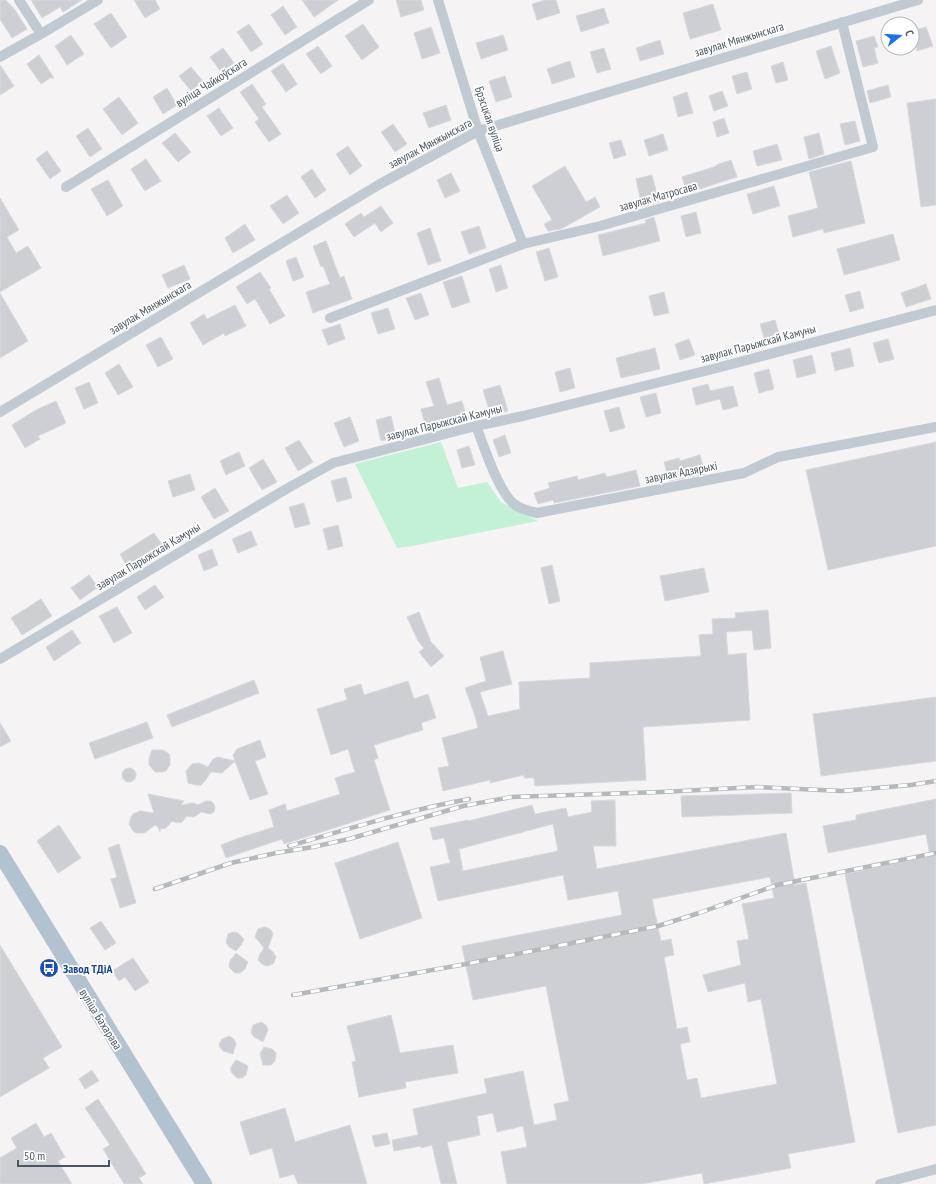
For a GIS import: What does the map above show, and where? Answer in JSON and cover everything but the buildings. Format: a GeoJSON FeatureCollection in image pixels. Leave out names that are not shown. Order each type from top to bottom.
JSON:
{"type":"FeatureCollection","features":[{"type":"Feature","properties":{"kind":"main road","name":"вуліца Бахарава"},"geometry":{"type":"LineString","coordinates":[[0,852],[204,1184]]}},
{"type":"Feature","properties":{"kind":"street"},"geometry":{"type":"LineString","coordinates":[[19,0],[41,34]]}},
{"type":"Feature","properties":{"kind":"street"},"geometry":{"type":"LineString","coordinates":[[0,57],[98,0]]}},
{"type":"Feature","properties":{"kind":"street","name":"вуліца Чайкоўскага"},"geometry":{"type":"LineString","coordinates":[[66,187],[369,0]]}},
{"type":"Feature","properties":{"kind":"street","name":"Брэсцкая вуліца"},"geometry":{"type":"LineString","coordinates":[[438,0],[478,131],[523,244]]}},
{"type":"Feature","properties":{"kind":"street","name":"завулак Мянжынскага"},"geometry":{"type":"LineString","coordinates":[[0,412],[380,184],[478,131],[918,0]]}},
{"type":"Feature","properties":{"kind":"street","name":"завулак Матросава"},"geometry":{"type":"LineString","coordinates":[[330,318],[523,244],[600,226],[873,147],[842,22]]}},
{"type":"Feature","properties":{"kind":"street","name":"завулак Парыжскай Камуны"},"geometry":{"type":"LineString","coordinates":[[0,659],[288,488],[333,463],[476,426],[523,416],[713,369],[936,310]]}},
{"type":"Feature","properties":{"kind":"street","name":"завулак Адзярыхі"},"geometry":{"type":"LineString","coordinates":[[476,426],[500,485],[506,495],[514,504],[523,510],[537,513],[744,473],[778,457],[936,427]]}},
{"type":"Feature","properties":{"kind":"street"},"geometry":{"type":"LineString","coordinates":[[880,1184],[936,1169]]}},
{"type":"Feature","properties":{"kind":"green space"},"geometry":{"type":"Polygon","coordinates":[[[441,442],[458,488],[487,482],[501,502],[538,521],[397,548],[355,464],[441,442]]]}},
{"type":"Feature","properties":{"kind":"railway"},"geometry":{"type":"LineString","coordinates":[[155,889],[231,863],[349,839],[463,806],[511,797],[757,787],[842,791],[911,785],[936,781]]}},
{"type":"Feature","properties":{"kind":"railway"},"geometry":{"type":"LineString","coordinates":[[289,846],[401,814],[469,799]]}},
{"type":"Feature","properties":{"kind":"railway"},"geometry":{"type":"LineString","coordinates":[[293,995],[466,964],[658,926],[777,885],[936,853]]}},
{"type":"Feature","properties":{"kind":"place","name":"Завод ТДіА"},"geometry":{"type":"Point","coordinates":[49,968]}}]}
